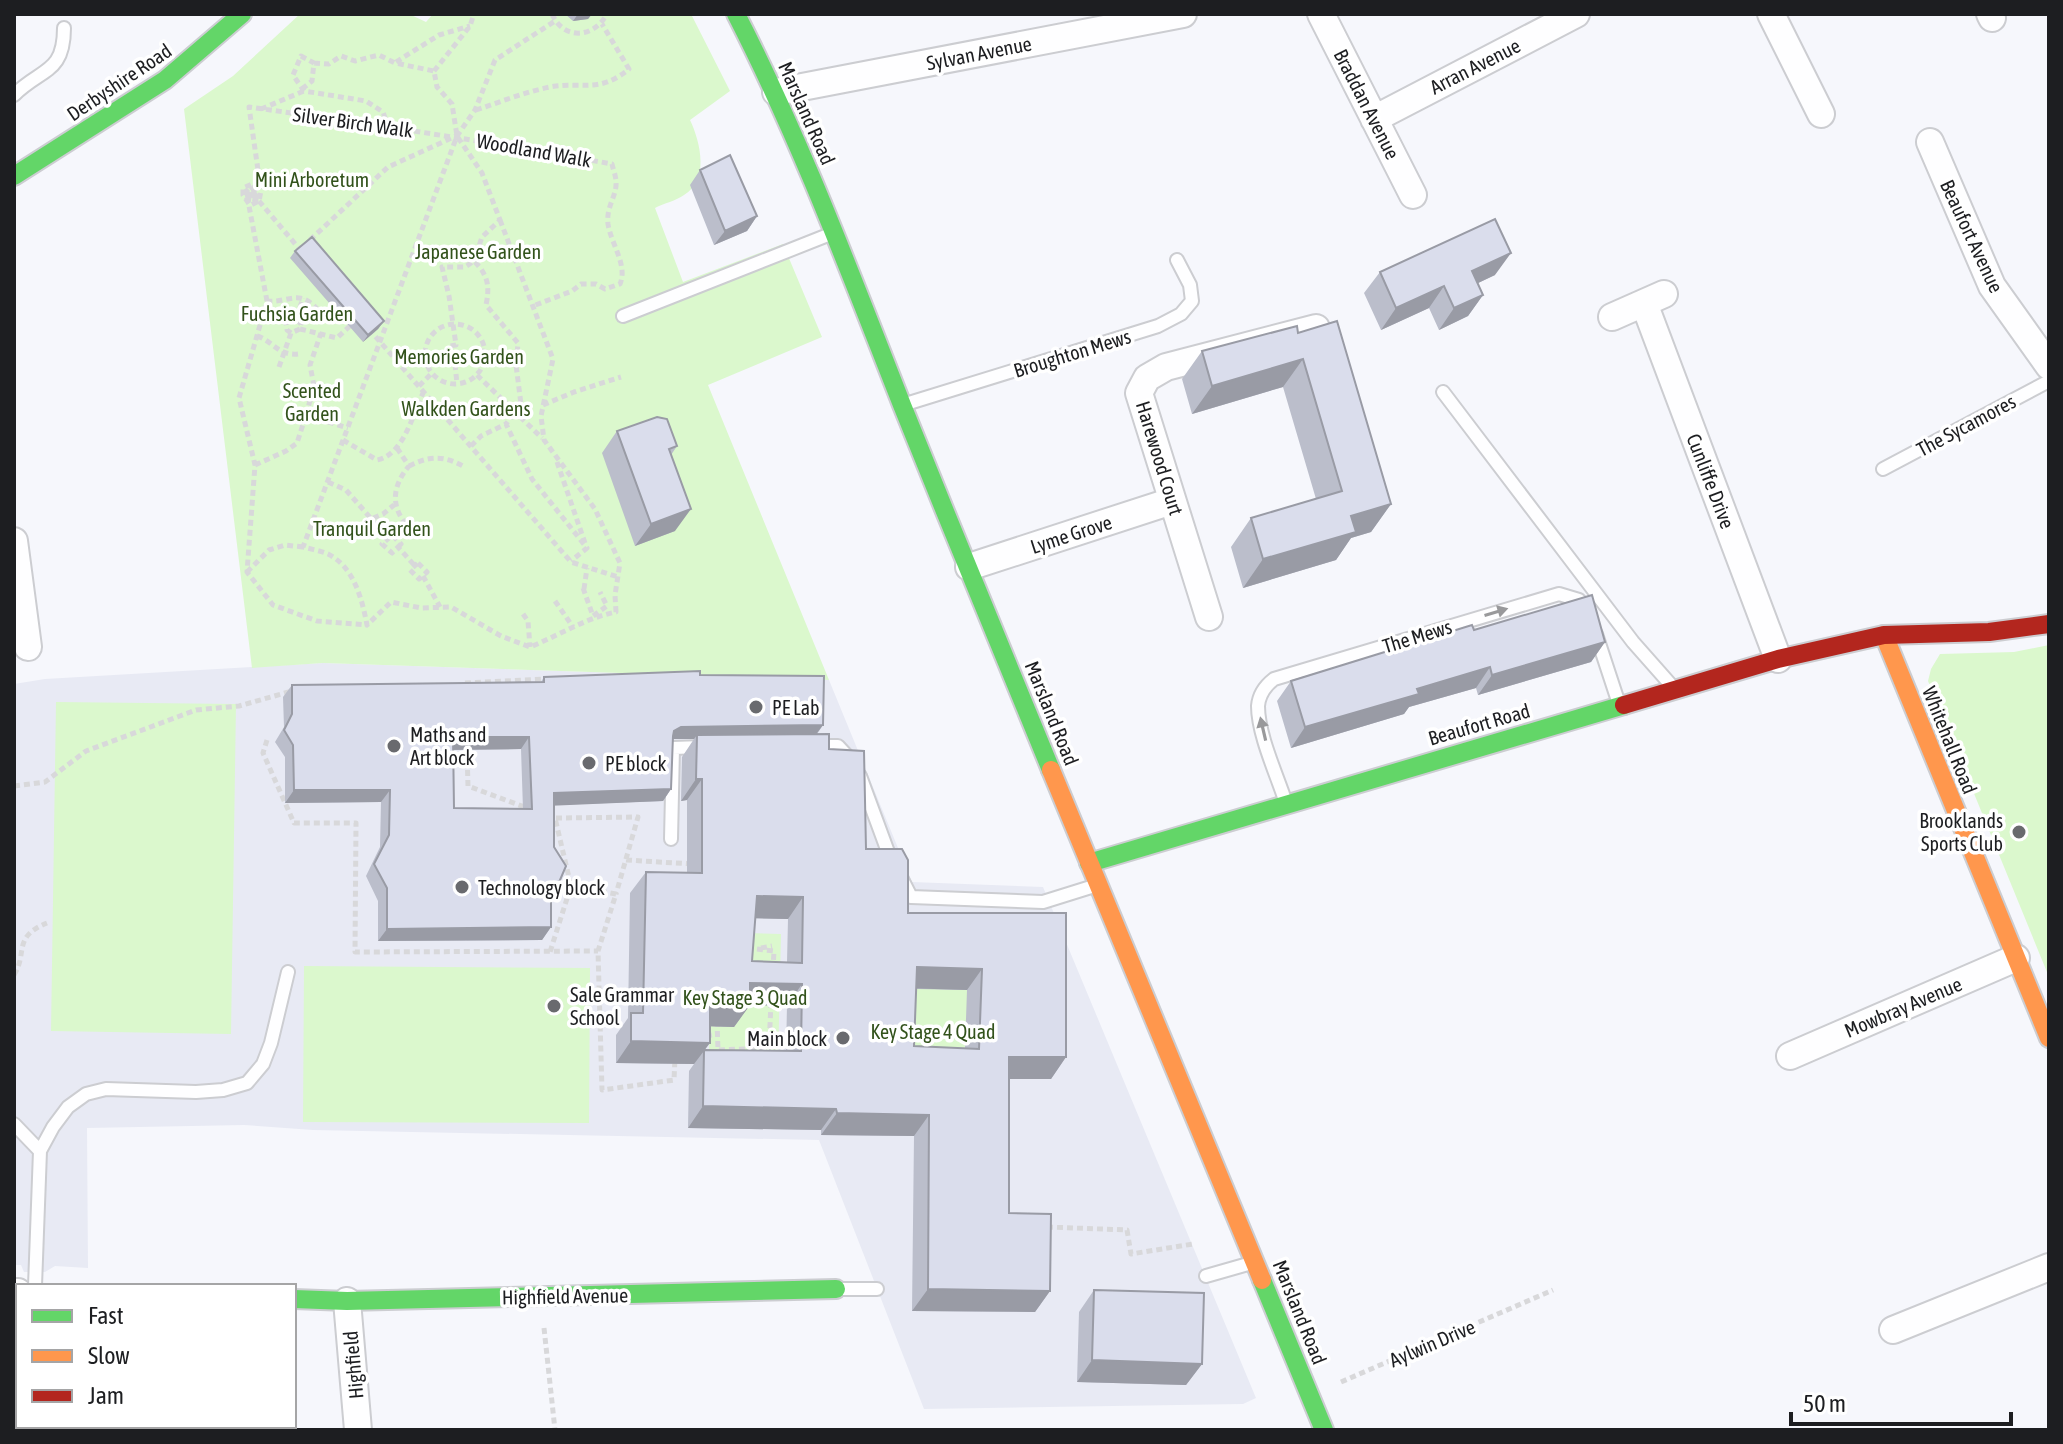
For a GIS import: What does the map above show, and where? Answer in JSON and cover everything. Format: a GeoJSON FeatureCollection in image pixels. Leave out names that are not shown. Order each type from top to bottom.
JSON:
{"type":"FeatureCollection","features":[{"type":"Feature","properties":{"kind":"street","name":"Derbyshire Road"},"geometry":{"type":"LineString","coordinates":[[14,176],[165,80],[220,23],[242,14]]}},
{"type":"Feature","properties":{"kind":"street","name":"Marsland Road"},"geometry":{"type":"LineString","coordinates":[[736,14],[776,92],[835,232],[902,405],[1324,1430]]}},
{"type":"Feature","properties":{"kind":"street","name":"Sylvan Avenue"},"geometry":{"type":"LineString","coordinates":[[776,92],[1183,14]]}},
{"type":"Feature","properties":{"kind":"street","name":"Braddan Avenue"},"geometry":{"type":"LineString","coordinates":[[1321,14],[1413,195]]}},
{"type":"Feature","properties":{"kind":"street","name":"Arran Avenue"},"geometry":{"type":"LineString","coordinates":[[1374,119],[1576,14]]}},
{"type":"Feature","properties":{"kind":"street"},"geometry":{"type":"LineString","coordinates":[[1771,14],[1821,114]]}},
{"type":"Feature","properties":{"kind":"street","name":"Beaufort Avenue"},"geometry":{"type":"LineString","coordinates":[[1930,142],[1992,286],[2049,366]]}},
{"type":"Feature","properties":{"kind":"street","name":"Cunliffe Drive"},"geometry":{"type":"LineString","coordinates":[[1612,317],[1654,298],[1778,659]]}},
{"type":"Feature","properties":{"kind":"street","name":"Harewood Court"},"geometry":{"type":"LineString","coordinates":[[1209,617],[1139,393],[1147,378],[1166,367],[1316,328]]}},
{"type":"Feature","properties":{"kind":"street","name":"Lyme Grove"},"geometry":{"type":"LineString","coordinates":[[969,567],[1172,501]]}},
{"type":"Feature","properties":{"kind":"street"},"geometry":{"type":"LineString","coordinates":[[14,541],[21,646]]}},
{"type":"Feature","properties":{"kind":"street"},"geometry":{"type":"LineString","coordinates":[[1884,635],[1989,632],[2049,624]]}},
{"type":"Feature","properties":{"kind":"street","name":"Beaufort Road"},"geometry":{"type":"LineString","coordinates":[[1089,863],[1778,659],[1884,635]]}},
{"type":"Feature","properties":{"kind":"street","name":"Whitehall Road"},"geometry":{"type":"LineString","coordinates":[[1884,635],[2049,1038]]}},
{"type":"Feature","properties":{"kind":"street","name":"Mowbray Avenue"},"geometry":{"type":"LineString","coordinates":[[1790,1056],[2016,958]]}},
{"type":"Feature","properties":{"kind":"street"},"geometry":{"type":"LineString","coordinates":[[1893,1330],[2049,1267]]}},
{"type":"Feature","properties":{"kind":"street","name":"Highfield Avenue"},"geometry":{"type":"LineString","coordinates":[[296,1299],[347,1301],[836,1289]]}},
{"type":"Feature","properties":{"kind":"street","name":"Highfield"},"geometry":{"type":"LineString","coordinates":[[347,1301],[358,1430]]}},
{"type":"Feature","properties":{"kind":"lane"},"geometry":{"type":"LineString","coordinates":[[14,95],[59,59],[64,46],[64,28]]}},
{"type":"Feature","properties":{"kind":"lane"},"geometry":{"type":"LineString","coordinates":[[623,316],[835,232]]}},
{"type":"Feature","properties":{"kind":"lane","name":"Broughton Mews"},"geometry":{"type":"LineString","coordinates":[[902,405],[1158,326],[1181,314],[1192,301],[1190,285],[1177,260]]}},
{"type":"Feature","properties":{"kind":"lane","name":"The Sycamores"},"geometry":{"type":"LineString","coordinates":[[1883,469],[2049,381]]}},
{"type":"Feature","properties":{"kind":"lane"},"geometry":{"type":"LineString","coordinates":[[1443,392],[1633,642],[1676,690]]}},
{"type":"Feature","properties":{"kind":"lane","name":"The Mews"},"geometry":{"type":"LineString","coordinates":[[1286,803],[1264,735],[1258,705],[1263,688],[1274,679],[1529,602],[1559,594],[1579,600],[1589,612],[1620,706]]}},
{"type":"Feature","properties":{"kind":"lane"},"geometry":{"type":"LineString","coordinates":[[793,746],[838,746],[856,765],[888,852],[911,897],[1043,902],[1098,884]]}},
{"type":"Feature","properties":{"kind":"lane"},"geometry":{"type":"LineString","coordinates":[[671,839],[673,748],[718,747]]}},
{"type":"Feature","properties":{"kind":"lane"},"geometry":{"type":"LineString","coordinates":[[35,1284],[40,1151],[68,1107],[86,1094],[106,1089],[223,1090],[247,1083],[263,1064],[271,1043],[288,972]]}},
{"type":"Feature","properties":{"kind":"lane"},"geometry":{"type":"LineString","coordinates":[[14,1124],[40,1151]]}},
{"type":"Feature","properties":{"kind":"lane"},"geometry":{"type":"LineString","coordinates":[[1206,1276],[1255,1262]]}},
{"type":"Feature","properties":{"kind":"lane"},"geometry":{"type":"LineString","coordinates":[[836,1289],[877,1289]]}},
{"type":"Feature","properties":{"kind":"path"},"geometry":{"type":"LineString","coordinates":[[474,14],[470,26],[434,71],[437,87],[452,104],[457,136],[482,173],[553,359],[541,416],[544,440]]}},
{"type":"Feature","properties":{"kind":"path"},"geometry":{"type":"LineString","coordinates":[[552,14],[555,21],[569,32],[578,34],[587,33],[602,24],[607,14]]}},
{"type":"Feature","properties":{"kind":"path"},"geometry":{"type":"LineString","coordinates":[[303,547],[457,136],[475,110],[495,60],[555,21]]}},
{"type":"Feature","properties":{"kind":"path"},"geometry":{"type":"LineString","coordinates":[[475,110],[552,87],[587,87],[618,78],[629,69],[602,24]]}},
{"type":"Feature","properties":{"kind":"path"},"geometry":{"type":"LineString","coordinates":[[395,63],[439,35],[470,26]]}},
{"type":"Feature","properties":{"kind":"path"},"geometry":{"type":"LineString","coordinates":[[389,129],[383,112],[366,101],[303,90],[293,75],[301,56],[314,63],[329,64],[341,56],[355,61],[379,55],[395,63],[434,71]]}},
{"type":"Feature","properties":{"kind":"path"},"geometry":{"type":"LineString","coordinates":[[261,109],[303,90],[312,81],[314,63]]}},
{"type":"Feature","properties":{"kind":"path","name":"Silver Birch Walk"},"geometry":{"type":"LineString","coordinates":[[259,201],[261,191],[249,107],[389,129],[457,136]]}},
{"type":"Feature","properties":{"kind":"path"},"geometry":{"type":"LineString","coordinates":[[299,249],[388,167],[457,136]]}},
{"type":"Feature","properties":{"kind":"path","name":"Woodland Walk"},"geometry":{"type":"LineString","coordinates":[[457,136],[612,164],[616,184],[607,208],[608,226],[623,277],[620,284],[605,289],[587,283],[533,306]]}},
{"type":"Feature","properties":{"kind":"path"},"geometry":{"type":"LineString","coordinates":[[252,196],[250,198],[251,191],[256,195],[259,192],[252,184],[243,188],[243,195],[249,204],[256,200],[247,199],[245,192],[251,187],[256,188],[257,192],[252,189],[247,194],[248,198],[254,199],[255,197],[259,201],[308,259]]}},
{"type":"Feature","properties":{"kind":"path"},"geometry":{"type":"LineString","coordinates":[[259,201],[249,206],[267,301],[239,398],[255,465],[247,572],[273,605],[317,621],[367,625],[391,602],[421,608],[451,607],[501,636],[530,647],[573,627],[607,606],[600,592]]}},
{"type":"Feature","properties":{"kind":"path"},"geometry":{"type":"LineString","coordinates":[[464,353],[456,345],[442,267],[465,267],[474,261],[482,237],[500,220]]}},
{"type":"Feature","properties":{"kind":"path"},"geometry":{"type":"LineString","coordinates":[[471,446],[481,436],[506,424],[521,404],[516,365],[518,343],[486,305],[490,289],[484,271],[474,261]]}},
{"type":"Feature","properties":{"kind":"path"},"geometry":{"type":"LineString","coordinates":[[267,301],[303,298],[318,310]]}},
{"type":"Feature","properties":{"kind":"path"},"geometry":{"type":"LineString","coordinates":[[296,319],[303,298]]}},
{"type":"Feature","properties":{"kind":"path"},"geometry":{"type":"LineString","coordinates":[[291,333],[286,323],[291,318],[300,322],[300,329]]}},
{"type":"Feature","properties":{"kind":"path"},"geometry":{"type":"LineString","coordinates":[[279,367],[291,333],[300,329],[337,338],[360,319],[571,562],[618,577]]}},
{"type":"Feature","properties":{"kind":"path"},"geometry":{"type":"LineString","coordinates":[[453,323],[475,331],[485,351],[485,359],[477,375],[457,384],[446,383],[432,373],[425,355],[426,345],[433,333],[453,323]]}},
{"type":"Feature","properties":{"kind":"path"},"geometry":{"type":"LineString","coordinates":[[255,465],[297,443],[314,386],[310,365],[321,333]]}},
{"type":"Feature","properties":{"kind":"path"},"geometry":{"type":"LineString","coordinates":[[257,336],[268,339],[284,353],[298,354]]}},
{"type":"Feature","properties":{"kind":"path"},"geometry":{"type":"LineString","coordinates":[[445,354],[450,346],[456,345]]}},
{"type":"Feature","properties":{"kind":"path"},"geometry":{"type":"LineString","coordinates":[[464,353],[485,351]]}},
{"type":"Feature","properties":{"kind":"path"},"geometry":{"type":"LineString","coordinates":[[455,364],[461,361],[464,353]]}},
{"type":"Feature","properties":{"kind":"path"},"geometry":{"type":"LineString","coordinates":[[425,355],[445,354]]}},
{"type":"Feature","properties":{"kind":"path"},"geometry":{"type":"LineString","coordinates":[[445,354],[447,360],[455,364]]}},
{"type":"Feature","properties":{"kind":"path"},"geometry":{"type":"LineString","coordinates":[[455,364],[457,384]]}},
{"type":"Feature","properties":{"kind":"path"},"geometry":{"type":"LineString","coordinates":[[343,440],[377,460],[384,459],[397,448],[421,389],[432,373]]}},
{"type":"Feature","properties":{"kind":"path"},"geometry":{"type":"LineString","coordinates":[[477,375],[544,440],[595,509],[620,563],[616,612],[593,616]]}},
{"type":"Feature","properties":{"kind":"path"},"geometry":{"type":"LineString","coordinates":[[543,405],[621,377]]}},
{"type":"Feature","properties":{"kind":"path"},"geometry":{"type":"LineString","coordinates":[[306,415],[348,428]]}},
{"type":"Feature","properties":{"kind":"path"},"geometry":{"type":"LineString","coordinates":[[506,424],[532,479],[587,548]]}},
{"type":"Feature","properties":{"kind":"path"},"geometry":{"type":"LineString","coordinates":[[397,448],[409,466]]}},
{"type":"Feature","properties":{"kind":"path"},"geometry":{"type":"LineString","coordinates":[[406,524],[394,504],[396,489],[409,466],[437,457],[463,466]]}},
{"type":"Feature","properties":{"kind":"path"},"geometry":{"type":"LineString","coordinates":[[556,457],[587,548]]}},
{"type":"Feature","properties":{"kind":"path"},"geometry":{"type":"LineString","coordinates":[[328,482],[346,490],[389,539],[382,544],[392,553],[398,547],[415,566],[418,563],[427,572],[423,576],[440,607]]}},
{"type":"Feature","properties":{"kind":"path"},"geometry":{"type":"LineString","coordinates":[[353,539],[370,520],[394,504]]}},
{"type":"Feature","properties":{"kind":"path"},"geometry":{"type":"LineString","coordinates":[[247,572],[269,550],[285,545],[330,555],[351,577],[362,596],[367,625]]}},
{"type":"Feature","properties":{"kind":"path"},"geometry":{"type":"LineString","coordinates":[[571,562],[587,548]]}},
{"type":"Feature","properties":{"kind":"path"},"geometry":{"type":"LineString","coordinates":[[587,567],[583,588],[586,605],[593,616]]}},
{"type":"Feature","properties":{"kind":"path"},"geometry":{"type":"LineString","coordinates":[[555,601],[573,627]]}},
{"type":"Feature","properties":{"kind":"path"},"geometry":{"type":"LineString","coordinates":[[523,614],[528,621],[530,647]]}},
{"type":"Feature","properties":{"kind":"path"},"geometry":{"type":"LineString","coordinates":[[452,683],[559,678]]}},
{"type":"Feature","properties":{"kind":"path"},"geometry":{"type":"LineString","coordinates":[[14,786],[45,782],[86,751],[196,710],[239,706],[284,692],[300,691]]}},
{"type":"Feature","properties":{"kind":"path"},"geometry":{"type":"LineString","coordinates":[[267,740],[263,753],[294,823],[356,823],[355,952],[598,951]]}},
{"type":"Feature","properties":{"kind":"path"},"geometry":{"type":"LineString","coordinates":[[467,750],[468,786],[555,818],[638,817],[598,951],[602,1090],[674,1080],[676,1054]]}},
{"type":"Feature","properties":{"kind":"path"},"geometry":{"type":"LineString","coordinates":[[550,952],[571,886],[555,818]]}},
{"type":"Feature","properties":{"kind":"path"},"geometry":{"type":"LineString","coordinates":[[626,860],[696,865]]}},
{"type":"Feature","properties":{"kind":"path"},"geometry":{"type":"LineString","coordinates":[[571,886],[616,894]]}},
{"type":"Feature","properties":{"kind":"path"},"geometry":{"type":"LineString","coordinates":[[14,975],[20,948],[34,929],[47,923]]}},
{"type":"Feature","properties":{"kind":"path"},"geometry":{"type":"LineString","coordinates":[[757,949],[772,946]]}},
{"type":"Feature","properties":{"kind":"path"},"geometry":{"type":"LineString","coordinates":[[747,949],[774,951],[772,979]]}},
{"type":"Feature","properties":{"kind":"path"},"geometry":{"type":"LineString","coordinates":[[717,1019],[718,1050],[769,1048],[772,993]]}},
{"type":"Feature","properties":{"kind":"path"},"geometry":{"type":"LineString","coordinates":[[704,1036],[718,1034]]}},
{"type":"Feature","properties":{"kind":"path"},"geometry":{"type":"LineString","coordinates":[[1036,1226],[1127,1230],[1131,1254],[1193,1244]]}},
{"type":"Feature","properties":{"kind":"path","name":"Aylwin Drive"},"geometry":{"type":"LineString","coordinates":[[1310,1395],[1553,1290]]}},
{"type":"Feature","properties":{"kind":"path"},"geometry":{"type":"LineString","coordinates":[[541,1296],[555,1430]]}},
{"type":"Feature","properties":{"kind":"shaded area","name":"Sale Grammar School"},"geometry":{"type":"Polygon","coordinates":[[[323,663],[829,680],[912,882],[1043,887],[1256,1398],[1243,1404],[924,1409],[819,1140],[313,1130],[244,1125],[87,1128],[88,1268],[55,1266],[45,1272],[24,1272],[21,1265],[14,1265],[14,684],[45,679],[323,663]]]}},
{"type":"Feature","properties":{"kind":"green space","name":"Walkden Gardens"},"geometry":{"type":"Polygon","coordinates":[[[300,14],[409,14],[426,22],[433,14],[691,14],[730,91],[690,120],[700,159],[700,170],[692,188],[681,197],[655,208],[683,282],[783,244],[822,337],[708,385],[829,680],[323,663],[252,668],[184,109],[233,76],[300,14]]]}},
{"type":"Feature","properties":{"kind":"green space","name":"Brooklands Sports Club"},"geometry":{"type":"Polygon","coordinates":[[[2049,645],[2049,977],[1928,681],[1940,654],[2014,652],[2049,645]]]}},
{"type":"Feature","properties":{"kind":"green space"},"geometry":{"type":"Polygon","coordinates":[[[56,702],[236,704],[231,1034],[51,1031],[56,702]]]}},
{"type":"Feature","properties":{"kind":"green space","name":"Key Stage 3 Quad"},"geometry":{"type":"Polygon","coordinates":[[[711,932],[781,934],[778,1062],[709,1061],[711,932]]]}},
{"type":"Feature","properties":{"kind":"green space"},"geometry":{"type":"Polygon","coordinates":[[[304,966],[590,968],[589,1123],[303,1122],[304,966]]]}},
{"type":"Feature","properties":{"kind":"green space","name":"Key Stage 4 Quad"},"geometry":{"type":"Polygon","coordinates":[[[902,988],[967,990],[979,1071],[899,1068],[902,988]]]}},
{"type":"Feature","properties":{"kind":"building"},"geometry":{"type":"Polygon","coordinates":[[[730,155],[757,216],[725,231],[700,170],[730,155]]]}},
{"type":"Feature","properties":{"kind":"building"},"geometry":{"type":"Polygon","coordinates":[[[1495,219],[1511,253],[1472,271],[1483,295],[1454,308],[1444,286],[1396,308],[1380,272],[1495,219]]]}},
{"type":"Feature","properties":{"kind":"building"},"geometry":{"type":"Polygon","coordinates":[[[312,237],[384,321],[368,335],[295,251],[312,237]]]}},
{"type":"Feature","properties":{"kind":"building"},"geometry":{"type":"Polygon","coordinates":[[[1337,321],[1391,504],[1351,516],[1356,532],[1263,559],[1251,518],[1342,491],[1303,359],[1212,386],[1202,351],[1297,326],[1298,333],[1337,321]]]}},
{"type":"Feature","properties":{"kind":"building"},"geometry":{"type":"Polygon","coordinates":[[[657,417],[667,419],[677,446],[669,449],[691,509],[651,524],[617,431],[657,417]]]}},
{"type":"Feature","properties":{"kind":"building"},"geometry":{"type":"Polygon","coordinates":[[[1592,595],[1605,642],[1492,675],[1490,667],[1417,689],[1419,694],[1305,727],[1291,681],[1472,625],[1474,630],[1592,595]]]}},
{"type":"Feature","properties":{"kind":"building"},"geometry":{"type":"Polygon","coordinates":[[[700,671],[700,675],[824,676],[823,725],[681,727],[674,731],[673,736],[671,789],[554,793],[554,847],[566,866],[551,901],[551,927],[387,929],[387,888],[374,864],[389,835],[390,790],[294,790],[293,745],[284,730],[292,714],[292,685],[544,682],[544,677],[700,671]],[[453,737],[454,808],[532,809],[529,737],[453,737]]]}},
{"type":"Feature","properties":{"kind":"building","name":"Main block"},"geometry":{"type":"Polygon","coordinates":[[[829,734],[829,749],[864,751],[866,849],[902,849],[908,860],[908,913],[1066,913],[1066,1057],[1009,1057],[1009,1213],[1051,1214],[1050,1291],[928,1289],[929,1115],[703,1106],[704,1050],[801,1051],[802,984],[750,983],[750,1005],[710,1004],[710,1043],[631,1041],[631,1013],[643,1013],[646,872],[702,873],[702,779],[696,779],[697,735],[829,734]],[[757,896],[752,961],[802,963],[803,897],[757,896]],[[917,967],[914,1046],[979,1049],[982,969],[917,967]]]}},
{"type":"Feature","properties":{"kind":"building"},"geometry":{"type":"Polygon","coordinates":[[[1094,1290],[1204,1293],[1202,1364],[1092,1360],[1094,1290]]]}},
{"type":"Feature","properties":{"kind":"traffic: fast"},"geometry":{"type":"LineString","coordinates":[[14,176],[165,80],[242,14]]}},
{"type":"Feature","properties":{"kind":"traffic: fast"},"geometry":{"type":"LineString","coordinates":[[736,14],[824,208],[1051,770]]}},
{"type":"Feature","properties":{"kind":"traffic: fast"},"geometry":{"type":"LineString","coordinates":[[1089,863],[1624,705]]}},
{"type":"Feature","properties":{"kind":"traffic: fast"},"geometry":{"type":"LineString","coordinates":[[1262,1280],[1324,1430]]}},
{"type":"Feature","properties":{"kind":"traffic: fast"},"geometry":{"type":"LineString","coordinates":[[296,1299],[347,1301],[836,1289]]}},
{"type":"Feature","properties":{"kind":"traffic: slow"},"geometry":{"type":"LineString","coordinates":[[1884,635],[2049,1038]]}},
{"type":"Feature","properties":{"kind":"traffic: slow"},"geometry":{"type":"LineString","coordinates":[[1051,770],[1262,1280]]}},
{"type":"Feature","properties":{"kind":"traffic: jam"},"geometry":{"type":"LineString","coordinates":[[1624,705],[1778,659],[1884,635],[1989,632],[2049,624]]}},
{"type":"Feature","properties":{"kind":"place","name":"PE Lab"},"geometry":{"type":"Point","coordinates":[756,707]}},
{"type":"Feature","properties":{"kind":"place","name":"Maths and Art block"},"geometry":{"type":"Point","coordinates":[394,746]}},
{"type":"Feature","properties":{"kind":"place","name":"PE block"},"geometry":{"type":"Point","coordinates":[589,763]}},
{"type":"Feature","properties":{"kind":"place","name":"Brooklands Sports Club"},"geometry":{"type":"Point","coordinates":[2019,832]}},
{"type":"Feature","properties":{"kind":"place","name":"Technology block"},"geometry":{"type":"Point","coordinates":[462,887]}},
{"type":"Feature","properties":{"kind":"place","name":"Sale Grammar School"},"geometry":{"type":"Point","coordinates":[554,1006]}},
{"type":"Feature","properties":{"kind":"place","name":"Main block"},"geometry":{"type":"Point","coordinates":[843,1038]}},
{"type":"Feature","properties":{"kind":"park label","name":"Mini Arboretum"},"geometry":{"type":"Point","coordinates":[312,179]}},
{"type":"Feature","properties":{"kind":"park label","name":"Japanese Garden"},"geometry":{"type":"Point","coordinates":[478,251]}},
{"type":"Feature","properties":{"kind":"park label","name":"Fuchsia Garden"},"geometry":{"type":"Point","coordinates":[297,313]}},
{"type":"Feature","properties":{"kind":"park label","name":"Memories Garden"},"geometry":{"type":"Point","coordinates":[459,356]}},
{"type":"Feature","properties":{"kind":"park label","name":"Scented Garden"},"geometry":{"type":"Point","coordinates":[312,402]}},
{"type":"Feature","properties":{"kind":"park label","name":"Tranquil Garden"},"geometry":{"type":"Point","coordinates":[372,528]}}]}
